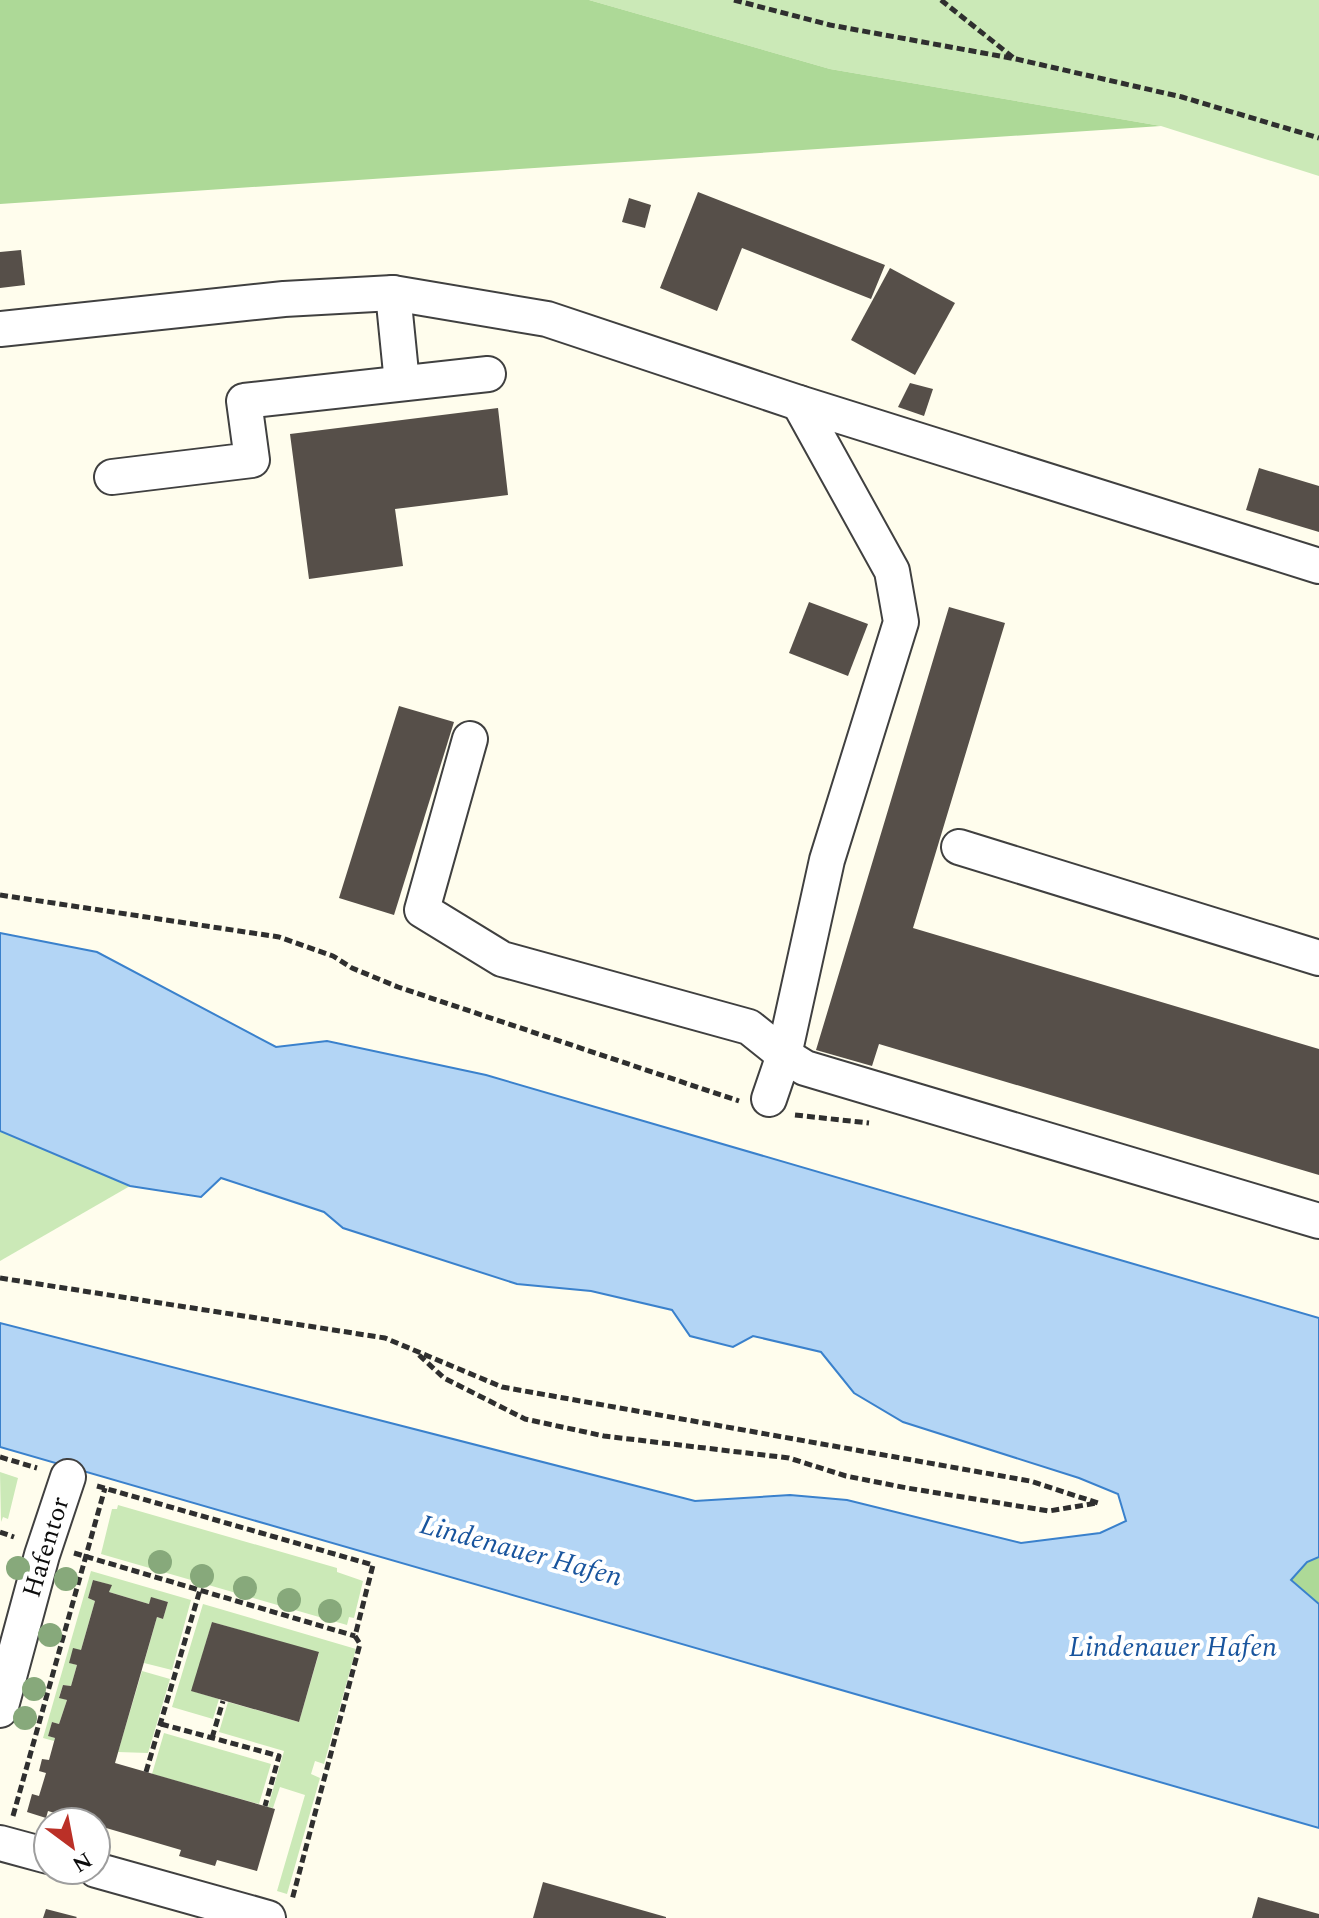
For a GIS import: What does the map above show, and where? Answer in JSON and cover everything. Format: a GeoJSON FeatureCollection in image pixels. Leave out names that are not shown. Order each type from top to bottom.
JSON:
{"type":"FeatureCollection","features":[{"type":"Feature","properties":{"kind":"street"},"geometry":{"type":"LineString","coordinates":[[0,329],[284,299],[393,293],[547,319],[799,403],[1319,566]]}},
{"type":"Feature","properties":{"kind":"street"},"geometry":{"type":"LineString","coordinates":[[393,293],[402,383]]}},
{"type":"Feature","properties":{"kind":"street"},"geometry":{"type":"LineString","coordinates":[[112,477],[252,460],[244,401],[488,374]]}},
{"type":"Feature","properties":{"kind":"street"},"geometry":{"type":"LineString","coordinates":[[767,1106],[784,1055],[827,860],[901,622],[892,571],[799,403]]}},
{"type":"Feature","properties":{"kind":"street"},"geometry":{"type":"LineString","coordinates":[[470,739],[422,910],[502,959],[749,1027],[805,1068],[1319,1221]]}},
{"type":"Feature","properties":{"kind":"street"},"geometry":{"type":"LineString","coordinates":[[959,847],[1319,958]]}},
{"type":"Feature","properties":{"kind":"street","name":"Hafentor"},"geometry":{"type":"LineString","coordinates":[[0,1710],[45,1546],[68,1477]]}},
{"type":"Feature","properties":{"kind":"street"},"geometry":{"type":"LineString","coordinates":[[2,1843],[32,1851]]}},
{"type":"Feature","properties":{"kind":"street"},"geometry":{"type":"LineString","coordinates":[[112,1873],[280,1910]]}},
{"type":"Feature","properties":{"kind":"path"},"geometry":{"type":"LineString","coordinates":[[734,0],[830,25],[1016,59],[1182,97],[1319,138]]}},
{"type":"Feature","properties":{"kind":"path"},"geometry":{"type":"LineString","coordinates":[[941,0],[1016,59]]}},
{"type":"Feature","properties":{"kind":"path"},"geometry":{"type":"LineString","coordinates":[[0,895],[279,937],[333,956],[386,983],[767,1106],[882,1125]]}},
{"type":"Feature","properties":{"kind":"path"},"geometry":{"type":"LineString","coordinates":[[0,1278],[385,1338],[502,1387],[1030,1481],[1098,1503],[1049,1511],[861,1479],[789,1458],[604,1436],[525,1419],[444,1378],[415,1352]]}},
{"type":"Feature","properties":{"kind":"path"},"geometry":{"type":"LineString","coordinates":[[0,1457],[373,1565],[355,1636]]}},
{"type":"Feature","properties":{"kind":"path"},"geometry":{"type":"LineString","coordinates":[[2,1843],[105,1488]]}},
{"type":"Feature","properties":{"kind":"path"},"geometry":{"type":"LineString","coordinates":[[0,1532],[355,1636],[360,1644],[296,1878],[280,1910]]}},
{"type":"Feature","properties":{"kind":"path"},"geometry":{"type":"LineString","coordinates":[[146,1772],[200,1590]]}},
{"type":"Feature","properties":{"kind":"path"},"geometry":{"type":"LineString","coordinates":[[212,1738],[223,1701]]}},
{"type":"Feature","properties":{"kind":"path"},"geometry":{"type":"LineString","coordinates":[[161,1724],[279,1756],[265,1806]]}},
{"type":"Feature","properties":{"kind":"green space"},"geometry":{"type":"Polygon","coordinates":[[[0,0],[589,0],[830,69],[1161,126],[0,204],[0,0]]]}},
{"type":"Feature","properties":{"kind":"green space"},"geometry":{"type":"Polygon","coordinates":[[[589,0],[1319,0],[1319,176],[1161,126],[830,69],[589,0]]]}},
{"type":"Feature","properties":{"kind":"green space"},"geometry":{"type":"Polygon","coordinates":[[[0,1131],[130,1186],[0,1261],[0,1131]]]}},
{"type":"Feature","properties":{"kind":"green space"},"geometry":{"type":"Polygon","coordinates":[[[0,1472],[18,1478],[8,1519],[3,1517],[1,1522],[0,1472]]]}},
{"type":"Feature","properties":{"kind":"green space"},"geometry":{"type":"Polygon","coordinates":[[[118,1505],[337,1568],[337,1572],[363,1581],[354,1618],[349,1617],[347,1625],[101,1554],[112,1509],[117,1509],[118,1505]]]}},
{"type":"Feature","properties":{"kind":"green space"},"geometry":{"type":"Polygon","coordinates":[[[1319,1557],[1319,1604],[1291,1580],[1307,1562],[1319,1557]]]}},
{"type":"Feature","properties":{"kind":"green space"},"geometry":{"type":"Polygon","coordinates":[[[91,1571],[191,1600],[172,1670],[144,1663],[157,1617],[163,1619],[168,1602],[152,1598],[149,1604],[109,1592],[111,1585],[93,1580],[88,1598],[95,1601],[81,1650],[70,1663],[77,1665],[71,1686],[63,1685],[59,1697],[67,1700],[59,1724],[52,1722],[48,1736],[55,1738],[54,1741],[43,1738],[91,1571]]]}},
{"type":"Feature","properties":{"kind":"green space"},"geometry":{"type":"Polygon","coordinates":[[[203,1604],[356,1649],[324,1764],[315,1761],[311,1774],[320,1778],[287,1894],[277,1891],[305,1795],[280,1787],[273,1808],[268,1807],[284,1751],[219,1732],[228,1702],[299,1722],[319,1653],[212,1622],[192,1691],[219,1699],[213,1719],[172,1707],[203,1604]]]}},
{"type":"Feature","properties":{"kind":"green space"},"geometry":{"type":"Polygon","coordinates":[[[142,1671],[170,1679],[148,1753],[118,1752],[142,1671]]]}},
{"type":"Feature","properties":{"kind":"green space"},"geometry":{"type":"Polygon","coordinates":[[[164,1733],[271,1764],[259,1804],[152,1774],[164,1733]]]}},
{"type":"Feature","properties":{"kind":"water","name":"Lindenauer Hafen"},"geometry":{"type":"Polygon","coordinates":[[[0,933],[97,952],[276,1047],[327,1041],[486,1075],[1319,1318],[1319,1557],[1307,1562],[1291,1580],[1319,1604],[1319,1828],[0,1447],[0,1323],[695,1501],[790,1495],[847,1500],[1021,1543],[1100,1533],[1126,1521],[1118,1494],[1079,1478],[903,1422],[854,1393],[821,1352],[753,1336],[733,1347],[690,1336],[672,1310],[591,1291],[517,1284],[343,1228],[324,1212],[221,1178],[201,1197],[130,1186],[0,1131],[0,933]]]}},
{"type":"Feature","properties":{"kind":"building"},"geometry":{"type":"Polygon","coordinates":[[[698,192],[885,265],[871,299],[742,248],[717,311],[660,288],[698,192]]]}},
{"type":"Feature","properties":{"kind":"building"},"geometry":{"type":"Polygon","coordinates":[[[629,198],[651,205],[645,228],[622,222],[629,198]]]}},
{"type":"Feature","properties":{"kind":"building"},"geometry":{"type":"Polygon","coordinates":[[[21,250],[25,285],[0,288],[0,252],[21,250]]]}},
{"type":"Feature","properties":{"kind":"building"},"geometry":{"type":"Polygon","coordinates":[[[890,268],[955,303],[915,375],[851,340],[890,268]]]}},
{"type":"Feature","properties":{"kind":"building"},"geometry":{"type":"Polygon","coordinates":[[[910,383],[933,389],[924,416],[898,407],[910,383]]]}},
{"type":"Feature","properties":{"kind":"building"},"geometry":{"type":"Polygon","coordinates":[[[498,408],[508,495],[395,509],[403,566],[309,579],[290,434],[498,408]]]}},
{"type":"Feature","properties":{"kind":"building"},"geometry":{"type":"Polygon","coordinates":[[[1259,468],[1319,486],[1319,532],[1246,510],[1259,468]]]}},
{"type":"Feature","properties":{"kind":"building"},"geometry":{"type":"Polygon","coordinates":[[[809,602],[868,624],[848,676],[789,653],[809,602]]]}},
{"type":"Feature","properties":{"kind":"building"},"geometry":{"type":"Polygon","coordinates":[[[949,607],[1005,623],[913,928],[1319,1049],[1319,1175],[879,1044],[872,1066],[816,1050],[949,607]]]}},
{"type":"Feature","properties":{"kind":"building"},"geometry":{"type":"Polygon","coordinates":[[[399,706],[454,722],[394,915],[339,898],[399,706]]]}},
{"type":"Feature","properties":{"kind":"building"},"geometry":{"type":"Polygon","coordinates":[[[93,1580],[112,1585],[109,1592],[149,1604],[151,1597],[168,1602],[163,1619],[157,1617],[115,1763],[275,1809],[257,1871],[217,1860],[215,1866],[179,1856],[181,1850],[112,1830],[112,1806],[32,1806],[32,1814],[27,1812],[32,1794],[39,1796],[46,1773],[39,1771],[42,1759],[49,1760],[55,1738],[48,1736],[52,1722],[59,1724],[67,1700],[59,1698],[63,1685],[71,1686],[77,1665],[69,1663],[73,1648],[81,1650],[95,1601],[88,1598],[93,1580]]]}},
{"type":"Feature","properties":{"kind":"building"},"geometry":{"type":"Polygon","coordinates":[[[212,1622],[319,1652],[299,1722],[191,1691],[212,1622]]]}},
{"type":"Feature","properties":{"kind":"building"},"geometry":{"type":"Polygon","coordinates":[[[543,1882],[666,1917],[666,1918],[533,1918],[543,1882]]]}},
{"type":"Feature","properties":{"kind":"building"},"geometry":{"type":"Polygon","coordinates":[[[1258,1897],[1319,1914],[1319,1918],[1252,1918],[1258,1897]]]}},
{"type":"Feature","properties":{"kind":"building"},"geometry":{"type":"Polygon","coordinates":[[[46,1909],[77,1917],[43,1918],[46,1909]]]}}]}
